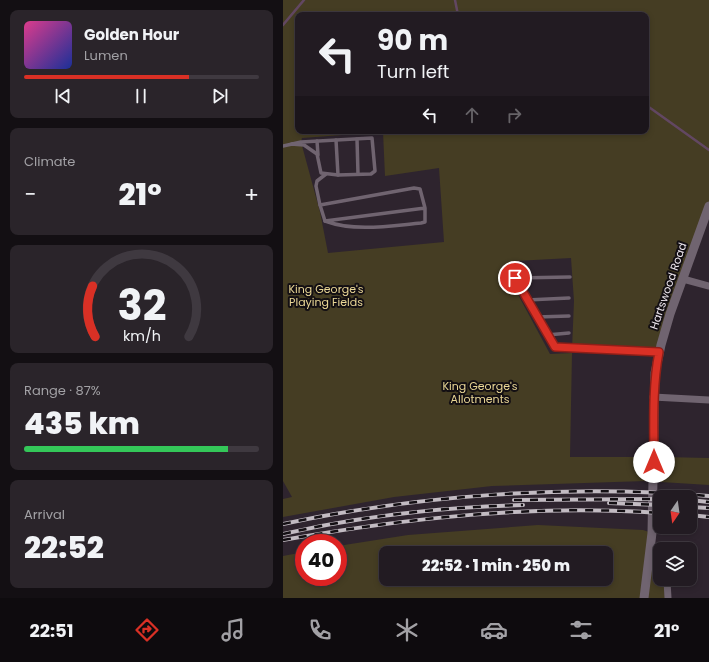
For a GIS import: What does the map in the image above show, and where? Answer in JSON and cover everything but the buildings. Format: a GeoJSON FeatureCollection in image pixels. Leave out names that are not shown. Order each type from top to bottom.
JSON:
{"type":"FeatureCollection","features":[{"type":"Feature","properties":{"kind":"street","name":"Hartswood Road"},"geometry":{"type":"LineString","coordinates":[[644,598],[653,533],[653,397],[655,373],[659,352],[709,206]]}},
{"type":"Feature","properties":{"kind":"street"},"geometry":{"type":"LineString","coordinates":[[683,279],[709,286]]}},
{"type":"Feature","properties":{"kind":"street"},"geometry":{"type":"LineString","coordinates":[[653,397],[709,400]]}},
{"type":"Feature","properties":{"kind":"street"},"geometry":{"type":"LineString","coordinates":[[667,586],[668,598]]}},
{"type":"Feature","properties":{"kind":"lane"},"geometry":{"type":"LineString","coordinates":[[283,146],[317,141],[371,137],[373,139],[375,171],[371,174],[321,174],[319,170],[317,141]]}},
{"type":"Feature","properties":{"kind":"lane"},"geometry":{"type":"LineString","coordinates":[[357,139],[358,174]]}},
{"type":"Feature","properties":{"kind":"lane"},"geometry":{"type":"LineString","coordinates":[[336,140],[338,175]]}},
{"type":"Feature","properties":{"kind":"lane"},"geometry":{"type":"LineString","coordinates":[[291,144],[304,145],[318,155]]}},
{"type":"Feature","properties":{"kind":"lane"},"geometry":{"type":"LineString","coordinates":[[325,221],[316,186],[317,181],[326,174]]}},
{"type":"Feature","properties":{"kind":"lane"},"geometry":{"type":"LineString","coordinates":[[320,205],[414,188],[420,189],[423,192],[426,218],[425,222],[362,228],[337,226],[325,221]]}},
{"type":"Feature","properties":{"kind":"lane"},"geometry":{"type":"LineString","coordinates":[[325,221],[425,208]]}},
{"type":"Feature","properties":{"kind":"lane"},"geometry":{"type":"LineString","coordinates":[[570,277],[515,278],[553,345],[560,349],[659,352]]}},
{"type":"Feature","properties":{"kind":"lane"},"geometry":{"type":"LineString","coordinates":[[527,300],[569,298]]}},
{"type":"Feature","properties":{"kind":"lane"},"geometry":{"type":"LineString","coordinates":[[537,317],[569,316]]}},
{"type":"Feature","properties":{"kind":"lane"},"geometry":{"type":"LineString","coordinates":[[547,335],[569,334]]}},
{"type":"Feature","properties":{"kind":"green space"},"geometry":{"type":"Polygon","coordinates":[[[283,0],[709,0],[709,206],[659,352],[572,349],[574,301],[571,258],[515,261],[515,289],[550,354],[572,353],[570,457],[647,457],[646,481],[492,486],[394,497],[283,517],[283,499],[292,497],[283,481],[283,0]]]}},
{"type":"Feature","properties":{"kind":"green space"},"geometry":{"type":"Polygon","coordinates":[[[662,457],[709,458],[709,485],[661,482],[662,457]]]}},
{"type":"Feature","properties":{"kind":"green space"},"geometry":{"type":"Polygon","coordinates":[[[538,525],[643,530],[652,533],[651,547],[653,546],[653,586],[664,586],[665,598],[283,598],[283,556],[295,554],[295,586],[347,586],[347,545],[408,535],[538,525]]]}},
{"type":"Feature","properties":{"kind":"waterway"},"geometry":{"type":"LineString","coordinates":[[283,25],[304,0]]}},
{"type":"Feature","properties":{"kind":"waterway"},"geometry":{"type":"LineString","coordinates":[[455,0],[457,12]]}},
{"type":"Feature","properties":{"kind":"waterway"},"geometry":{"type":"LineString","coordinates":[[649,107],[709,150]]}},
{"type":"Feature","properties":{"kind":"railway"},"geometry":{"type":"LineString","coordinates":[[283,524],[388,506],[441,499],[495,495],[603,491],[709,496]]}},
{"type":"Feature","properties":{"kind":"railway"},"geometry":{"type":"LineString","coordinates":[[514,500],[653,499]]}},
{"type":"Feature","properties":{"kind":"railway"},"geometry":{"type":"LineString","coordinates":[[697,501],[709,502]]}},
{"type":"Feature","properties":{"kind":"railway"},"geometry":{"type":"LineString","coordinates":[[609,503],[653,505]]}},
{"type":"Feature","properties":{"kind":"railway"},"geometry":{"type":"LineString","coordinates":[[283,534],[372,517],[432,510],[523,505]]}},
{"type":"Feature","properties":{"kind":"railway"},"geometry":{"type":"LineString","coordinates":[[697,507],[709,508]]}},
{"type":"Feature","properties":{"kind":"railway"},"geometry":{"type":"LineString","coordinates":[[283,540],[377,525],[471,515],[565,510],[653,513]]}},
{"type":"Feature","properties":{"kind":"railway"},"geometry":{"type":"LineString","coordinates":[[697,516],[709,517]]}},
{"type":"Feature","properties":{"kind":"route"},"geometry":{"type":"LineString","coordinates":[[515,278],[555,347],[560,349],[659,352],[653,397],[654,462]]}},
{"type":"Feature","properties":{"kind":"park label","name":"King George's Playing Fields"},"geometry":{"type":"Point","coordinates":[326,295]}},
{"type":"Feature","properties":{"kind":"park label","name":"King George's Allotments"},"geometry":{"type":"Point","coordinates":[480,392]}}]}
